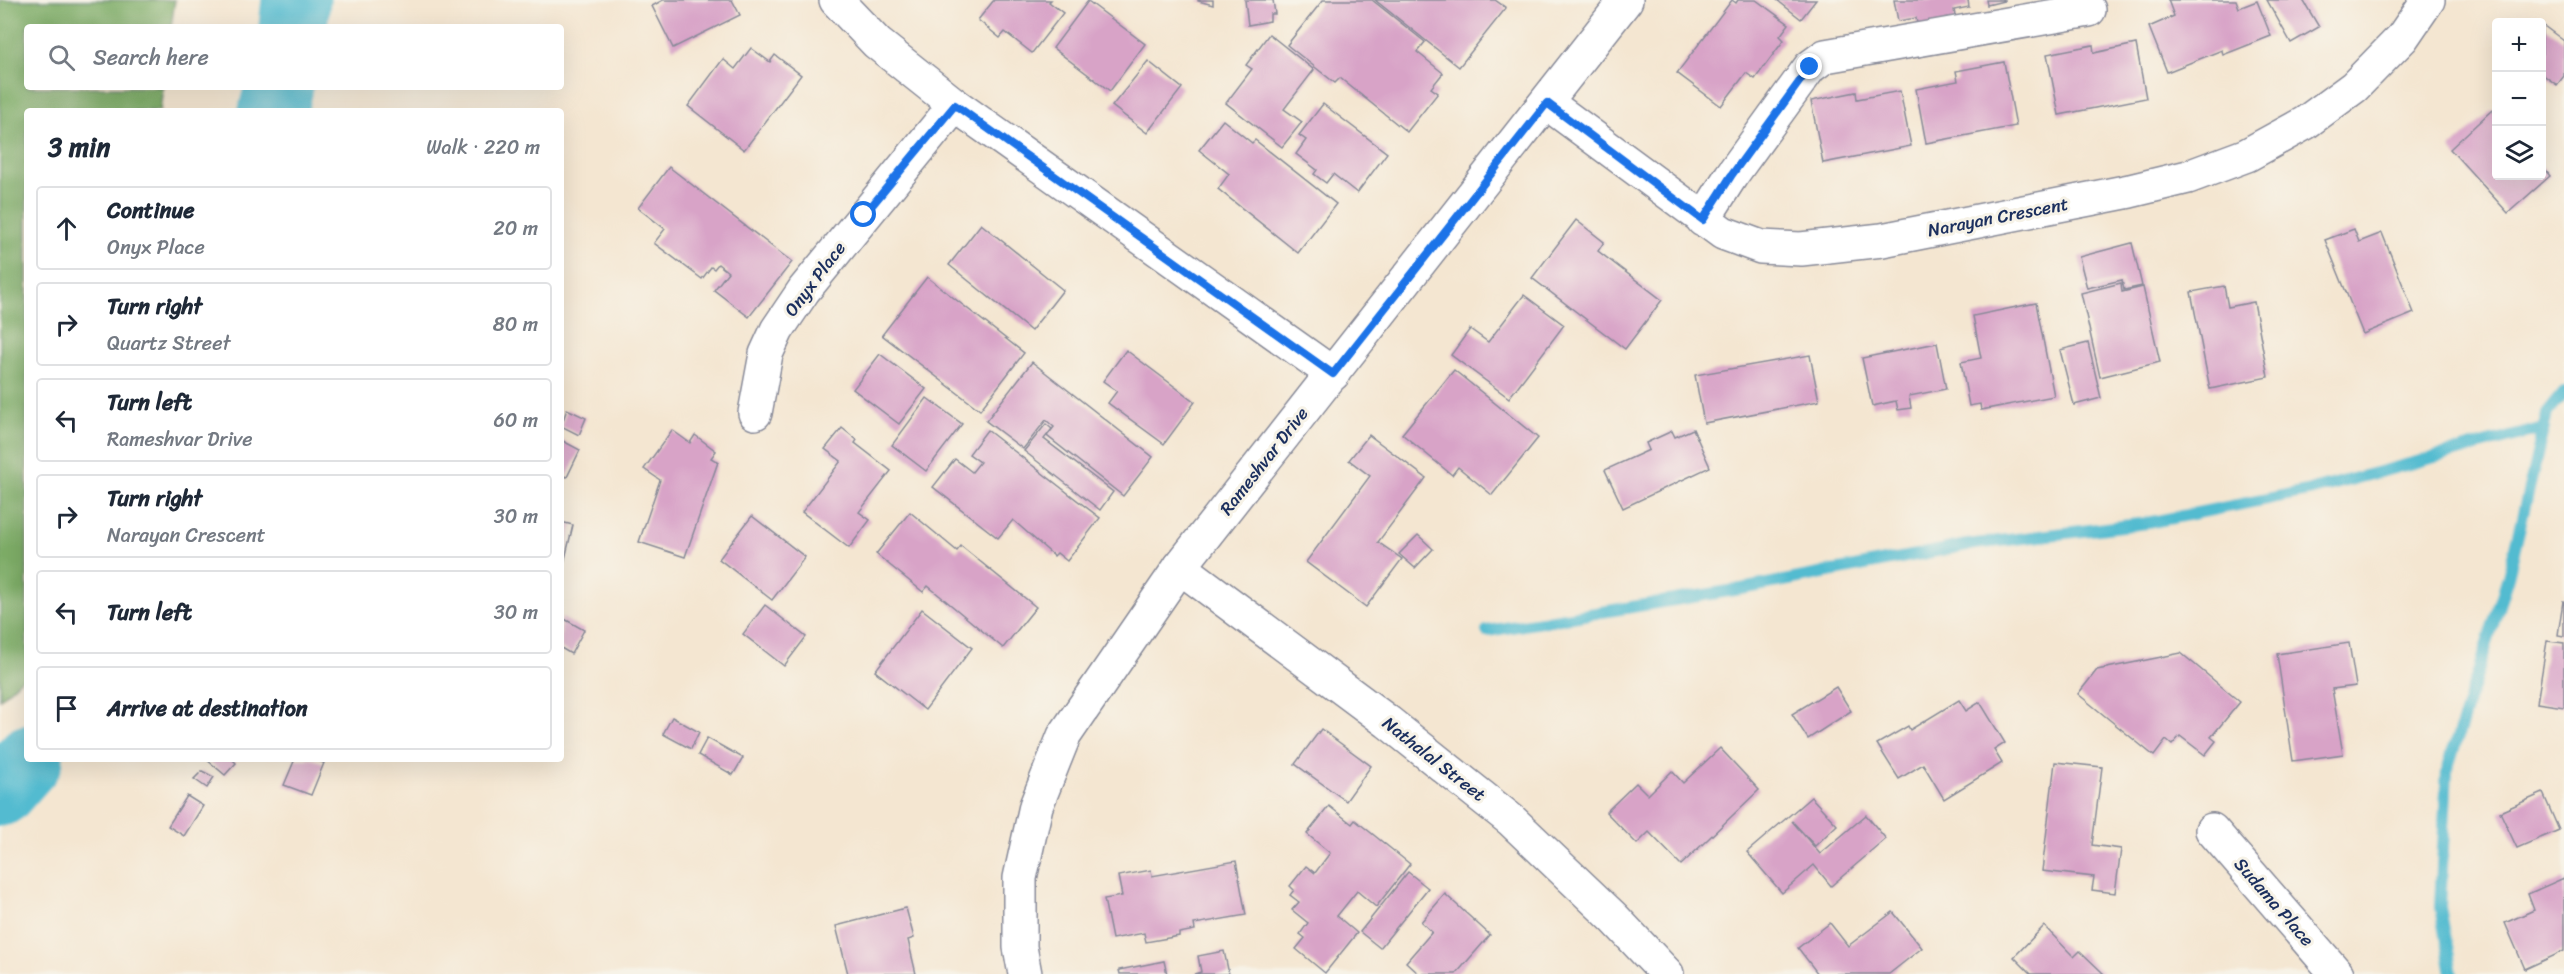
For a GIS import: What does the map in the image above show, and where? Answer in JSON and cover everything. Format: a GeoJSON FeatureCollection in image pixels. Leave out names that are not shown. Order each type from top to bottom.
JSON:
{"type":"FeatureCollection","features":[{"type":"Feature","properties":{"kind":"street"},"geometry":{"type":"LineString","coordinates":[[836,0],[877,43],[955,105],[1333,374]]}},
{"type":"Feature","properties":{"kind":"street","name":"Rameshvar Drive"},"geometry":{"type":"LineString","coordinates":[[1025,974],[1020,947],[1020,878],[1036,806],[1064,736],[1180,567],[1626,0]]}},
{"type":"Feature","properties":{"kind":"street","name":"Narayan Crescent"},"geometry":{"type":"LineString","coordinates":[[1547,103],[1703,220],[1723,232],[1761,247],[1801,249],[1882,240],[2130,191],[2188,177],[2247,154],[2305,123],[2354,87],[2402,38],[2428,0]]}},
{"type":"Feature","properties":{"kind":"street"},"geometry":{"type":"LineString","coordinates":[[1703,220],[1731,176],[1810,67],[1825,56],[2089,10]]}},
{"type":"Feature","properties":{"kind":"street","name":"Onyx Place"},"geometry":{"type":"LineString","coordinates":[[755,413],[766,354],[783,322],[804,290],[955,105]]}},
{"type":"Feature","properties":{"kind":"street","name":"Nathalal Street"},"geometry":{"type":"LineString","coordinates":[[1180,567],[1388,722],[1511,820],[1614,918],[1667,974]]}},
{"type":"Feature","properties":{"kind":"street","name":"Sudama Place"},"geometry":{"type":"LineString","coordinates":[[2212,830],[2337,974]]}},
{"type":"Feature","properties":{"kind":"green space"},"geometry":{"type":"Polygon","coordinates":[[[0,0],[175,0],[171,24],[24,24],[24,90],[163,90],[160,108],[24,108],[24,677],[0,699],[0,0]]]}},
{"type":"Feature","properties":{"kind":"building"},"geometry":{"type":"Polygon","coordinates":[[[663,0],[732,0],[740,15],[673,48],[652,6],[663,0]]]}},
{"type":"Feature","properties":{"kind":"building"},"geometry":{"type":"Polygon","coordinates":[[[994,0],[1051,0],[1049,2],[1063,13],[1032,53],[1005,32],[1000,38],[978,20],[994,0]]]}},
{"type":"Feature","properties":{"kind":"building"},"geometry":{"type":"Polygon","coordinates":[[[1213,0],[1213,5],[1198,1],[1213,0]]]}},
{"type":"Feature","properties":{"kind":"building"},"geometry":{"type":"Polygon","coordinates":[[[1245,0],[1273,0],[1275,14],[1270,14],[1270,21],[1248,25],[1245,0]]]}},
{"type":"Feature","properties":{"kind":"building"},"geometry":{"type":"Polygon","coordinates":[[[1323,0],[1372,0],[1425,42],[1417,52],[1443,73],[1431,88],[1438,93],[1407,132],[1340,78],[1335,83],[1287,45],[1323,0]]]}},
{"type":"Feature","properties":{"kind":"building"},"geometry":{"type":"Polygon","coordinates":[[[1375,0],[1495,0],[1506,8],[1459,67],[1375,0]]]}},
{"type":"Feature","properties":{"kind":"building"},"geometry":{"type":"Polygon","coordinates":[[[1732,0],[1736,3],[1738,0],[1756,0],[1789,24],[1780,36],[1784,40],[1755,79],[1746,73],[1721,106],[1677,73],[1732,0]]]}},
{"type":"Feature","properties":{"kind":"building"},"geometry":{"type":"Polygon","coordinates":[[[1777,0],[1816,0],[1801,19],[1777,0]]]}},
{"type":"Feature","properties":{"kind":"building"},"geometry":{"type":"Polygon","coordinates":[[[1894,0],[1968,0],[1969,7],[1954,10],[1956,21],[1918,29],[1916,18],[1898,21],[1894,0]]]}},
{"type":"Feature","properties":{"kind":"building"},"geometry":{"type":"Polygon","coordinates":[[[1986,0],[2004,0],[2004,1],[1987,5],[1986,0]]]}},
{"type":"Feature","properties":{"kind":"building"},"geometry":{"type":"Polygon","coordinates":[[[2168,0],[2236,0],[2239,8],[2257,1],[2271,36],[2223,55],[2222,50],[2167,72],[2149,27],[2174,16],[2168,0]]]}},
{"type":"Feature","properties":{"kind":"building"},"geometry":{"type":"Polygon","coordinates":[[[2267,0],[2303,0],[2319,27],[2291,43],[2267,0]]]}},
{"type":"Feature","properties":{"kind":"building"},"geometry":{"type":"Polygon","coordinates":[[[1088,1],[1145,44],[1110,91],[1053,48],[1088,1]]]}},
{"type":"Feature","properties":{"kind":"building"},"geometry":{"type":"Polygon","coordinates":[[[2546,28],[2564,41],[2564,76],[2557,85],[2546,77],[2546,28]]]}},
{"type":"Feature","properties":{"kind":"building"},"geometry":{"type":"Polygon","coordinates":[[[1269,34],[1314,70],[1284,109],[1302,122],[1282,147],[1226,103],[1252,69],[1246,65],[1269,34]]]}},
{"type":"Feature","properties":{"kind":"building"},"geometry":{"type":"Polygon","coordinates":[[[2136,44],[2146,98],[2059,115],[2047,54],[2093,45],[2094,53],[2136,44]]]}},
{"type":"Feature","properties":{"kind":"building"},"geometry":{"type":"Polygon","coordinates":[[[751,48],[770,62],[775,55],[801,75],[744,150],[688,106],[723,59],[735,69],[751,48]]]}},
{"type":"Feature","properties":{"kind":"building"},"geometry":{"type":"Polygon","coordinates":[[[1148,61],[1182,88],[1147,133],[1112,106],[1148,61]]]}},
{"type":"Feature","properties":{"kind":"building"},"geometry":{"type":"Polygon","coordinates":[[[2004,62],[2016,126],[1926,143],[1916,89],[1958,81],[1956,71],[2004,62]]]}},
{"type":"Feature","properties":{"kind":"building"},"geometry":{"type":"Polygon","coordinates":[[[1900,91],[1911,146],[1823,163],[1811,101],[1856,92],[1857,99],[1900,91]]]}},
{"type":"Feature","properties":{"kind":"building"},"geometry":{"type":"Polygon","coordinates":[[[1323,104],[1387,153],[1357,193],[1333,174],[1326,183],[1314,174],[1317,170],[1296,154],[1306,140],[1299,135],[1323,104]]]}},
{"type":"Feature","properties":{"kind":"building"},"geometry":{"type":"Polygon","coordinates":[[[2492,110],[2492,180],[2545,180],[2508,213],[2450,149],[2492,110]]]}},
{"type":"Feature","properties":{"kind":"building"},"geometry":{"type":"Polygon","coordinates":[[[1223,120],[1252,143],[1255,140],[1336,204],[1298,253],[1218,189],[1229,174],[1199,150],[1223,120]]]}},
{"type":"Feature","properties":{"kind":"building"},"geometry":{"type":"Polygon","coordinates":[[[669,167],[792,262],[749,317],[714,290],[728,272],[718,264],[714,269],[711,267],[702,279],[654,243],[665,229],[638,208],[669,167]]]}},
{"type":"Feature","properties":{"kind":"building"},"geometry":{"type":"Polygon","coordinates":[[[1576,220],[1604,242],[1598,251],[1662,300],[1625,349],[1532,278],[1576,220]]]}},
{"type":"Feature","properties":{"kind":"building"},"geometry":{"type":"Polygon","coordinates":[[[981,224],[1063,290],[1031,331],[949,265],[981,224]]]}},
{"type":"Feature","properties":{"kind":"building"},"geometry":{"type":"Polygon","coordinates":[[[2354,229],[2359,242],[2382,233],[2414,313],[2363,334],[2325,240],[2354,229]]]}},
{"type":"Feature","properties":{"kind":"building"},"geometry":{"type":"Polygon","coordinates":[[[2132,243],[2142,286],[2124,290],[2122,280],[2087,288],[2079,257],[2132,243]]]}},
{"type":"Feature","properties":{"kind":"building"},"geometry":{"type":"Polygon","coordinates":[[[927,277],[1024,353],[980,410],[882,335],[927,277]]]}},
{"type":"Feature","properties":{"kind":"building"},"geometry":{"type":"Polygon","coordinates":[[[2121,283],[2122,292],[2143,287],[2160,362],[2100,377],[2081,293],[2121,283]]]}},
{"type":"Feature","properties":{"kind":"building"},"geometry":{"type":"Polygon","coordinates":[[[2224,286],[2228,307],[2254,302],[2268,377],[2210,389],[2191,292],[2224,286]]]}},
{"type":"Feature","properties":{"kind":"building"},"geometry":{"type":"Polygon","coordinates":[[[1524,295],[1564,325],[1509,398],[1451,355],[1470,329],[1488,342],[1524,295]]]}},
{"type":"Feature","properties":{"kind":"building"},"geometry":{"type":"Polygon","coordinates":[[[2036,303],[2054,396],[1981,410],[1980,404],[1969,406],[1961,362],[1981,358],[1973,316],[2036,303]]]}},
{"type":"Feature","properties":{"kind":"building"},"geometry":{"type":"Polygon","coordinates":[[[1937,343],[1946,389],[1909,396],[1911,408],[1898,410],[1896,401],[1872,406],[1862,358],[1937,343]]]}},
{"type":"Feature","properties":{"kind":"building"},"geometry":{"type":"Polygon","coordinates":[[[2088,343],[2101,398],[2074,405],[2060,350],[2088,343]]]}},
{"type":"Feature","properties":{"kind":"building"},"geometry":{"type":"Polygon","coordinates":[[[1126,350],[1195,402],[1164,444],[1108,403],[1117,391],[1103,381],[1126,350]]]}},
{"type":"Feature","properties":{"kind":"building"},"geometry":{"type":"Polygon","coordinates":[[[880,354],[926,389],[899,424],[853,389],[880,354]]]}},
{"type":"Feature","properties":{"kind":"building"},"geometry":{"type":"Polygon","coordinates":[[[1810,355],[1819,401],[1704,423],[1695,375],[1810,355]]]}},
{"type":"Feature","properties":{"kind":"building"},"geometry":{"type":"Polygon","coordinates":[[[1032,362],[1153,457],[1123,496],[1047,436],[1054,427],[1046,420],[1023,449],[986,421],[1032,362]]]}},
{"type":"Feature","properties":{"kind":"building"},"geometry":{"type":"Polygon","coordinates":[[[1454,370],[1538,438],[1492,495],[1458,467],[1452,475],[1402,434],[1454,370]]]}},
{"type":"Feature","properties":{"kind":"building"},"geometry":{"type":"Polygon","coordinates":[[[927,398],[962,424],[926,471],[892,445],[927,398]]]}},
{"type":"Feature","properties":{"kind":"building"},"geometry":{"type":"Polygon","coordinates":[[[567,409],[586,418],[579,435],[564,428],[567,409]]]}},
{"type":"Feature","properties":{"kind":"building"},"geometry":{"type":"Polygon","coordinates":[[[1046,424],[1052,429],[1044,439],[1113,492],[1100,510],[1024,451],[1046,424]]]}},
{"type":"Feature","properties":{"kind":"building"},"geometry":{"type":"Polygon","coordinates":[[[842,428],[857,440],[855,443],[891,471],[859,512],[870,520],[849,548],[802,512],[841,461],[825,449],[842,428]]]}},
{"type":"Feature","properties":{"kind":"building"},"geometry":{"type":"Polygon","coordinates":[[[1693,429],[1710,467],[1623,508],[1605,470],[1649,450],[1646,443],[1672,431],[1675,437],[1693,429]]]}},
{"type":"Feature","properties":{"kind":"building"},"geometry":{"type":"Polygon","coordinates":[[[672,430],[690,443],[695,435],[716,451],[711,458],[718,462],[685,557],[639,542],[660,480],[644,469],[672,430]]]}},
{"type":"Feature","properties":{"kind":"building"},"geometry":{"type":"Polygon","coordinates":[[[987,430],[1100,518],[1067,561],[1057,553],[1054,556],[1013,520],[998,538],[933,487],[955,459],[972,472],[980,462],[969,454],[987,430]]]}},
{"type":"Feature","properties":{"kind":"building"},"geometry":{"type":"Polygon","coordinates":[[[1369,435],[1426,478],[1378,542],[1402,559],[1366,607],[1306,562],[1370,476],[1349,460],[1369,435]]]}},
{"type":"Feature","properties":{"kind":"building"},"geometry":{"type":"Polygon","coordinates":[[[564,442],[580,450],[567,477],[564,476],[564,442]]]}},
{"type":"Feature","properties":{"kind":"building"},"geometry":{"type":"Polygon","coordinates":[[[910,512],[957,551],[961,546],[1036,607],[1003,648],[928,586],[923,592],[876,554],[910,512]]]}},
{"type":"Feature","properties":{"kind":"building"},"geometry":{"type":"Polygon","coordinates":[[[752,516],[805,557],[772,600],[719,559],[752,516]]]}},
{"type":"Feature","properties":{"kind":"building"},"geometry":{"type":"Polygon","coordinates":[[[564,523],[573,525],[564,563],[564,523]]]}},
{"type":"Feature","properties":{"kind":"building"},"geometry":{"type":"Polygon","coordinates":[[[1418,535],[1433,549],[1415,568],[1399,554],[1418,535]]]}},
{"type":"Feature","properties":{"kind":"building"},"geometry":{"type":"Polygon","coordinates":[[[2564,601],[2564,636],[2558,635],[2564,601]]]}},
{"type":"Feature","properties":{"kind":"building"},"geometry":{"type":"Polygon","coordinates":[[[765,605],[806,637],[784,666],[743,634],[765,605]]]}},
{"type":"Feature","properties":{"kind":"building"},"geometry":{"type":"Polygon","coordinates":[[[922,609],[972,648],[925,710],[875,671],[922,609]]]}},
{"type":"Feature","properties":{"kind":"building"},"geometry":{"type":"Polygon","coordinates":[[[564,619],[584,630],[571,654],[564,650],[564,619]]]}},
{"type":"Feature","properties":{"kind":"building"},"geometry":{"type":"Polygon","coordinates":[[[2547,641],[2564,643],[2564,707],[2537,703],[2547,641]]]}},
{"type":"Feature","properties":{"kind":"building"},"geometry":{"type":"Polygon","coordinates":[[[2349,643],[2356,686],[2332,689],[2343,754],[2293,761],[2277,654],[2349,643]]]}},
{"type":"Feature","properties":{"kind":"building"},"geometry":{"type":"Polygon","coordinates":[[[2181,653],[2240,702],[2211,737],[2216,741],[2205,755],[2180,736],[2172,745],[2166,740],[2154,756],[2078,694],[2097,670],[2181,653]]]}},
{"type":"Feature","properties":{"kind":"building"},"geometry":{"type":"Polygon","coordinates":[[[1836,687],[1851,711],[1808,739],[1792,714],[1836,687]]]}},
{"type":"Feature","properties":{"kind":"building"},"geometry":{"type":"Polygon","coordinates":[[[1959,700],[1966,711],[1980,702],[2005,743],[1994,750],[2002,763],[1944,799],[1923,764],[1899,779],[1877,744],[1908,726],[1910,730],[1959,700]]]}},
{"type":"Feature","properties":{"kind":"building"},"geometry":{"type":"Polygon","coordinates":[[[672,717],[699,732],[691,749],[663,734],[672,717]]]}},
{"type":"Feature","properties":{"kind":"building"},"geometry":{"type":"Polygon","coordinates":[[[1321,729],[1371,766],[1346,801],[1295,764],[1321,729]]]}},
{"type":"Feature","properties":{"kind":"building"},"geometry":{"type":"Polygon","coordinates":[[[707,738],[743,758],[733,775],[698,755],[707,738]]]}},
{"type":"Feature","properties":{"kind":"building"},"geometry":{"type":"Polygon","coordinates":[[[1720,748],[1759,790],[1681,865],[1649,832],[1637,844],[1606,812],[1636,783],[1648,795],[1672,771],[1683,783],[1720,748]]]}},
{"type":"Feature","properties":{"kind":"building"},"geometry":{"type":"Polygon","coordinates":[[[210,762],[235,762],[225,775],[210,762]]]}},
{"type":"Feature","properties":{"kind":"building"},"geometry":{"type":"Polygon","coordinates":[[[294,762],[324,763],[311,795],[284,785],[294,762]]]}},
{"type":"Feature","properties":{"kind":"building"},"geometry":{"type":"Polygon","coordinates":[[[2055,762],[2102,767],[2092,845],[2121,849],[2115,893],[2092,890],[2094,877],[2042,871],[2055,762]]]}},
{"type":"Feature","properties":{"kind":"building"},"geometry":{"type":"Polygon","coordinates":[[[202,771],[214,777],[207,788],[194,779],[202,771]]]}},
{"type":"Feature","properties":{"kind":"building"},"geometry":{"type":"Polygon","coordinates":[[[2543,793],[2559,830],[2517,848],[2500,812],[2543,793]]]}},
{"type":"Feature","properties":{"kind":"building"},"geometry":{"type":"Polygon","coordinates":[[[187,796],[203,806],[184,836],[168,826],[187,796]]]}},
{"type":"Feature","properties":{"kind":"building"},"geometry":{"type":"Polygon","coordinates":[[[1811,797],[1837,825],[1815,846],[1792,821],[1820,854],[1866,815],[1886,839],[1831,886],[1814,865],[1782,893],[1747,852],[1811,797]]]}},
{"type":"Feature","properties":{"kind":"building"},"geometry":{"type":"Polygon","coordinates":[[[1329,806],[1352,824],[1355,820],[1410,864],[1376,907],[1357,891],[1337,916],[1357,933],[1325,973],[1296,949],[1305,938],[1300,934],[1308,923],[1292,910],[1299,902],[1290,895],[1294,890],[1290,886],[1306,866],[1315,873],[1330,853],[1307,834],[1329,806]]]}},
{"type":"Feature","properties":{"kind":"building"},"geometry":{"type":"Polygon","coordinates":[[[1236,861],[1246,915],[1194,924],[1195,930],[1179,933],[1179,936],[1146,942],[1144,933],[1112,939],[1104,899],[1122,896],[1118,876],[1151,870],[1152,876],[1236,861]]]}},
{"type":"Feature","properties":{"kind":"building"},"geometry":{"type":"Polygon","coordinates":[[[1408,872],[1428,888],[1380,948],[1360,932],[1408,872]]]}},
{"type":"Feature","properties":{"kind":"building"},"geometry":{"type":"Polygon","coordinates":[[[2564,878],[2564,951],[2525,969],[2505,923],[2534,910],[2528,894],[2564,878]]]}},
{"type":"Feature","properties":{"kind":"building"},"geometry":{"type":"Polygon","coordinates":[[[1445,894],[1490,935],[1456,974],[1419,974],[1406,962],[1432,932],[1421,922],[1445,894]]]}},
{"type":"Feature","properties":{"kind":"building"},"geometry":{"type":"Polygon","coordinates":[[[906,908],[914,938],[908,940],[916,974],[848,974],[836,926],[906,908]]]}},
{"type":"Feature","properties":{"kind":"building"},"geometry":{"type":"Polygon","coordinates":[[[1893,912],[1922,948],[1889,974],[1818,974],[1798,948],[1830,923],[1848,946],[1893,912]]]}},
{"type":"Feature","properties":{"kind":"building"},"geometry":{"type":"Polygon","coordinates":[[[2044,926],[2074,957],[2080,951],[2104,974],[2031,974],[2014,957],[2044,926]]]}},
{"type":"Feature","properties":{"kind":"building"},"geometry":{"type":"Polygon","coordinates":[[[1224,951],[1229,974],[1194,974],[1201,972],[1198,956],[1224,951]]]}},
{"type":"Feature","properties":{"kind":"building"},"geometry":{"type":"Polygon","coordinates":[[[1164,961],[1167,974],[1120,974],[1119,970],[1164,961]]]}},
{"type":"Feature","properties":{"kind":"waterway"},"geometry":{"type":"LineString","coordinates":[[293,24],[296,0]]}},
{"type":"Feature","properties":{"kind":"waterway"},"geometry":{"type":"LineString","coordinates":[[274,108],[278,90]]}},
{"type":"Feature","properties":{"kind":"waterway"},"geometry":{"type":"LineString","coordinates":[[2452,974],[2440,907],[2447,770],[2508,577],[2547,413],[2564,392]]}},
{"type":"Feature","properties":{"kind":"waterway"},"geometry":{"type":"LineString","coordinates":[[1487,631],[1747,588],[1967,545],[2147,523],[2312,490],[2544,428]]}},
{"type":"Feature","properties":{"kind":"waterway"},"geometry":{"type":"LineString","coordinates":[[0,792],[26,762]]}},
{"type":"Feature","properties":{"kind":"route"},"geometry":{"type":"LineString","coordinates":[[864,215],[955,105],[1333,374],[1547,103],[1703,220],[1731,176],[1810,67]]}}]}
